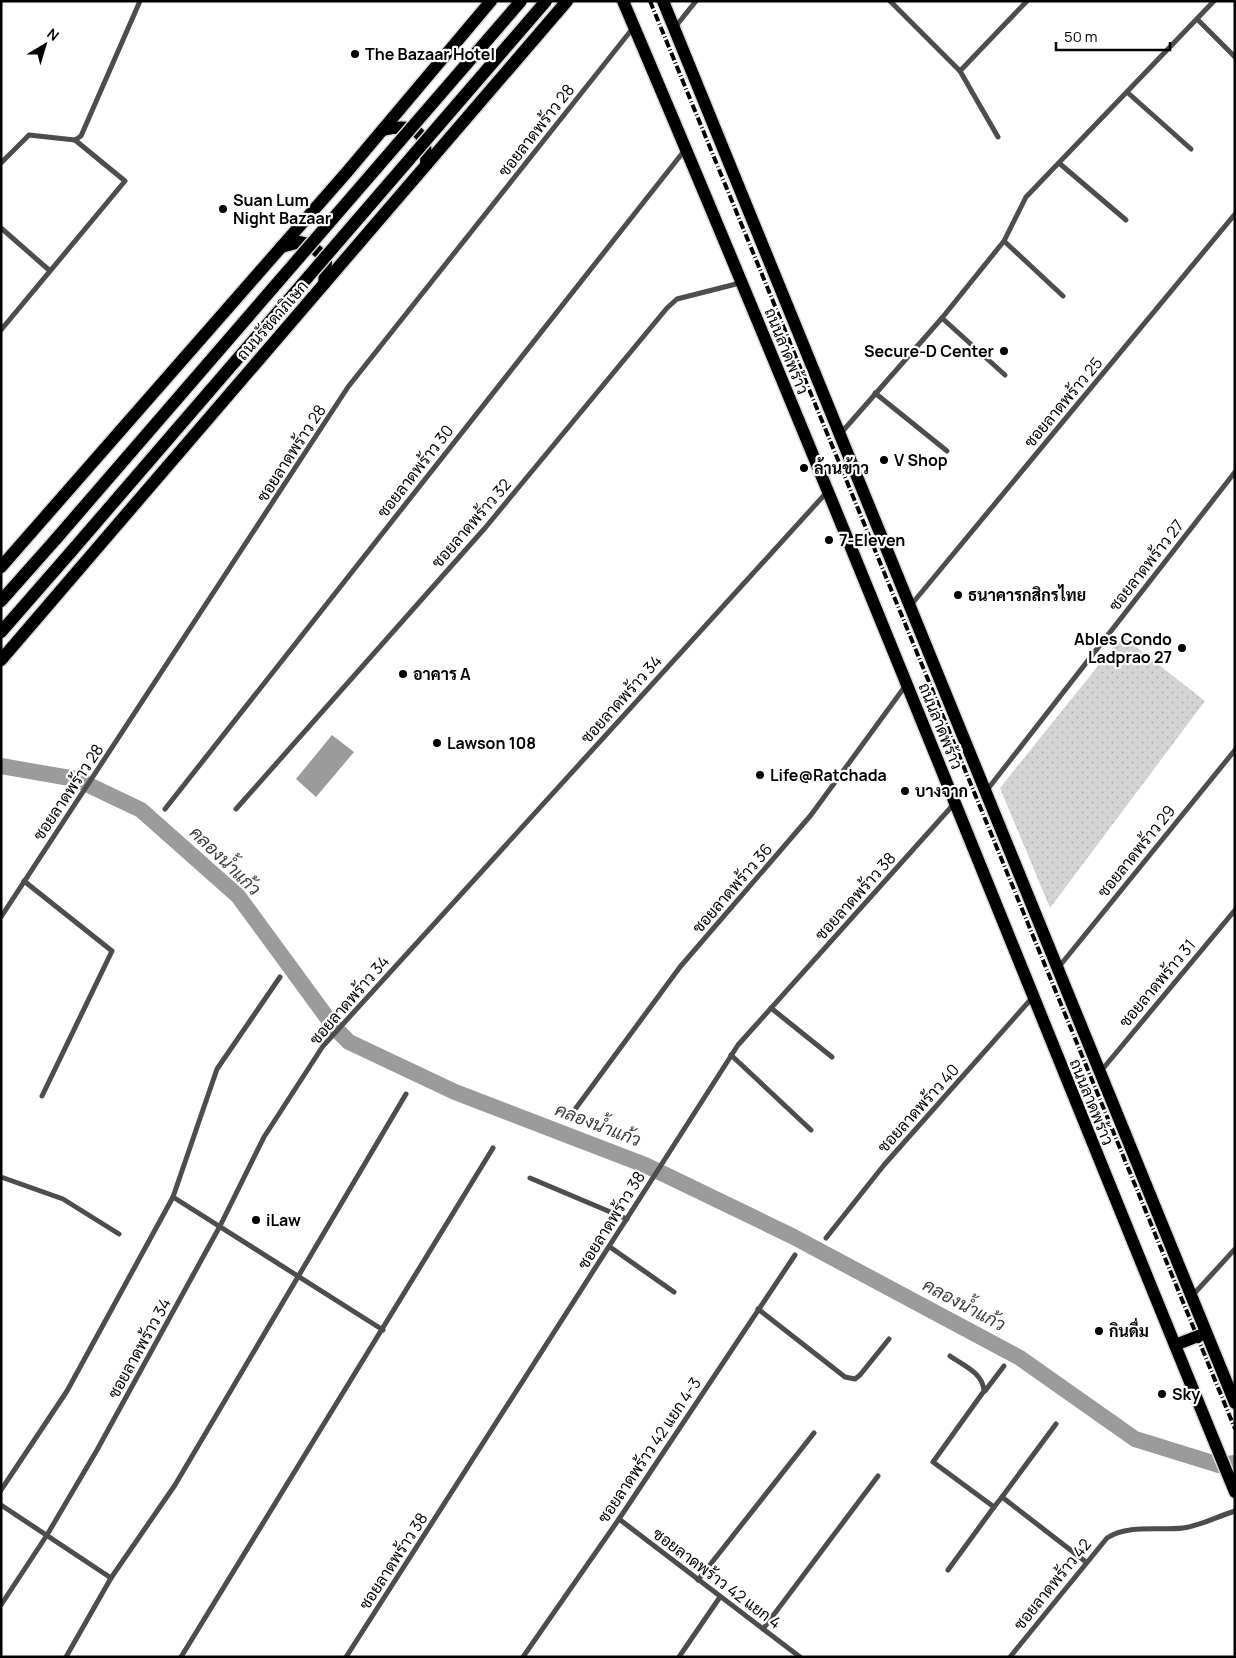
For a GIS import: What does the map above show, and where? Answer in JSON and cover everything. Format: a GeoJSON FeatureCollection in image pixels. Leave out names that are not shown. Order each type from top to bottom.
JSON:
{"type":"FeatureCollection","features":[{"type":"Feature","properties":{"kind":"main road"},"geometry":{"type":"LineString","coordinates":[[1,566],[383,130],[491,1]]}},
{"type":"Feature","properties":{"kind":"main road","name":"ถนนรัชดาภิเษก"},"geometry":{"type":"LineString","coordinates":[[1,601],[521,1]]}},
{"type":"Feature","properties":{"kind":"main road","name":"ถนนรัชดาภิเษก"},"geometry":{"type":"LineString","coordinates":[[1,632],[546,1]]}},
{"type":"Feature","properties":{"kind":"main road","name":"ถนนรัชดาภิเษก"},"geometry":{"type":"LineString","coordinates":[[1,660],[567,1]]}},
{"type":"Feature","properties":{"kind":"main road","name":"ถนนลาดพร้าว"},"geometry":{"type":"LineString","coordinates":[[623,1],[686,149],[955,803],[1235,1492]]}},
{"type":"Feature","properties":{"kind":"main road","name":"ถนนลาดพร้าว"},"geometry":{"type":"LineString","coordinates":[[663,1],[841,433],[1235,1403]]}},
{"type":"Feature","properties":{"kind":"main road"},"geometry":{"type":"LineString","coordinates":[[383,130],[401,125],[410,128],[423,138],[427,146],[426,165]]}},
{"type":"Feature","properties":{"kind":"main road"},"geometry":{"type":"LineString","coordinates":[[281,247],[300,242],[309,244],[322,255],[326,262],[324,284]]}},
{"type":"Feature","properties":{"kind":"main road"},"geometry":{"type":"LineString","coordinates":[[1175,1345],[1206,1333]]}},
{"type":"Feature","properties":{"kind":"street"},"geometry":{"type":"LineString","coordinates":[[75,140],[81,136],[140,1]]}},
{"type":"Feature","properties":{"kind":"street"},"geometry":{"type":"LineString","coordinates":[[674,28],[696,1]]}},
{"type":"Feature","properties":{"kind":"street"},"geometry":{"type":"LineString","coordinates":[[890,1],[960,72],[998,137]]}},
{"type":"Feature","properties":{"kind":"street"},"geometry":{"type":"LineString","coordinates":[[960,72],[1027,1]]}},
{"type":"Feature","properties":{"kind":"street"},"geometry":{"type":"LineString","coordinates":[[841,433],[875,392],[942,318],[1004,240],[1026,197],[1214,1]]}},
{"type":"Feature","properties":{"kind":"street"},"geometry":{"type":"LineString","coordinates":[[1197,20],[1235,56]]}},
{"type":"Feature","properties":{"kind":"street","name":"ซอยลาดพร้าว 28"},"geometry":{"type":"LineString","coordinates":[[1,917],[348,387],[634,26]]}},
{"type":"Feature","properties":{"kind":"street"},"geometry":{"type":"LineString","coordinates":[[1127,92],[1192,149]]}},
{"type":"Feature","properties":{"kind":"street"},"geometry":{"type":"LineString","coordinates":[[1,163],[30,135],[75,140],[124,182],[1,330]]}},
{"type":"Feature","properties":{"kind":"street","name":"ซอยลาดพร้าว 30"},"geometry":{"type":"LineString","coordinates":[[165,809],[686,149]]}},
{"type":"Feature","properties":{"kind":"street"},"geometry":{"type":"LineString","coordinates":[[1059,163],[1126,220]]}},
{"type":"Feature","properties":{"kind":"street","name":"ซอยลาดพร้าว 25"},"geometry":{"type":"LineString","coordinates":[[911,606],[1235,214]]}},
{"type":"Feature","properties":{"kind":"street"},"geometry":{"type":"LineString","coordinates":[[1,228],[49,270]]}},
{"type":"Feature","properties":{"kind":"street"},"geometry":{"type":"LineString","coordinates":[[1004,240],[1063,296]]}},
{"type":"Feature","properties":{"kind":"street","name":"ซอยลาดพร้าว 32"},"geometry":{"type":"LineString","coordinates":[[236,809],[485,528],[667,308],[677,299],[741,283]]}},
{"type":"Feature","properties":{"kind":"street"},"geometry":{"type":"LineString","coordinates":[[942,318],[1005,375]]}},
{"type":"Feature","properties":{"kind":"street"},"geometry":{"type":"LineString","coordinates":[[875,392],[947,451]]}},
{"type":"Feature","properties":{"kind":"street","name":"ซอยลาดพร้าว 27"},"geometry":{"type":"LineString","coordinates":[[986,792],[1235,472]]}},
{"type":"Feature","properties":{"kind":"street","name":"ซอยลาดพร้าว 34"},"geometry":{"type":"LineString","coordinates":[[1,1605],[98,1450],[220,1226],[264,1137],[323,1046],[827,492]]}},
{"type":"Feature","properties":{"kind":"street","name":"ซอยลาดพร้าว 36"},"geometry":{"type":"LineString","coordinates":[[576,1108],[680,967],[811,815],[906,684]]}},
{"type":"Feature","properties":{"kind":"street","name":"ซอยลาดพร้าว 29"},"geometry":{"type":"LineString","coordinates":[[1058,968],[1235,750]]}},
{"type":"Feature","properties":{"kind":"street","name":"ซอยลาดพร้าว 38"},"geometry":{"type":"LineString","coordinates":[[346,1657],[610,1247],[644,1189],[731,1055],[955,803]]}},
{"type":"Feature","properties":{"kind":"street"},"geometry":{"type":"LineString","coordinates":[[24,881],[112,951],[42,1096]]}},
{"type":"Feature","properties":{"kind":"street","name":"ซอยลาดพร้าว 31"},"geometry":{"type":"LineString","coordinates":[[1100,1073],[1235,910]]}},
{"type":"Feature","properties":{"kind":"street"},"geometry":{"type":"LineString","coordinates":[[1,1490],[67,1391],[173,1197],[217,1069],[280,977]]}},
{"type":"Feature","properties":{"kind":"street","name":"ซอยลาดพร้าว 40"},"geometry":{"type":"LineString","coordinates":[[826,1238],[884,1165],[1033,997]]}},
{"type":"Feature","properties":{"kind":"street"},"geometry":{"type":"LineString","coordinates":[[771,1008],[832,1057]]}},
{"type":"Feature","properties":{"kind":"street"},"geometry":{"type":"LineString","coordinates":[[731,1055],[811,1130]]}},
{"type":"Feature","properties":{"kind":"street"},"geometry":{"type":"LineString","coordinates":[[66,1657],[112,1578],[175,1485],[406,1094]]}},
{"type":"Feature","properties":{"kind":"street"},"geometry":{"type":"LineString","coordinates":[[181,1657],[493,1148]]}},
{"type":"Feature","properties":{"kind":"street"},"geometry":{"type":"LineString","coordinates":[[1,1176],[63,1199],[119,1234]]}},
{"type":"Feature","properties":{"kind":"street"},"geometry":{"type":"LineString","coordinates":[[530,1178],[627,1219]]}},
{"type":"Feature","properties":{"kind":"street"},"geometry":{"type":"LineString","coordinates":[[173,1197],[383,1330]]}},
{"type":"Feature","properties":{"kind":"street"},"geometry":{"type":"LineString","coordinates":[[610,1247],[674,1292]]}},
{"type":"Feature","properties":{"kind":"street"},"geometry":{"type":"LineString","coordinates":[[1191,1296],[1235,1249]]}},
{"type":"Feature","properties":{"kind":"street","name":"ซอยลาดพร้าว 42 แยก 4-3"},"geometry":{"type":"LineString","coordinates":[[523,1657],[795,1256]]}},
{"type":"Feature","properties":{"kind":"street"},"geometry":{"type":"LineString","coordinates":[[758,1309],[845,1377],[855,1379],[860,1375],[889,1339]]}},
{"type":"Feature","properties":{"kind":"street"},"geometry":{"type":"LineString","coordinates":[[950,1356],[978,1375],[983,1382],[984,1391]]}},
{"type":"Feature","properties":{"kind":"street"},"geometry":{"type":"LineString","coordinates":[[994,1507],[933,1462],[1004,1366]]}},
{"type":"Feature","properties":{"kind":"street"},"geometry":{"type":"LineString","coordinates":[[948,1570],[1056,1424]]}},
{"type":"Feature","properties":{"kind":"street"},"geometry":{"type":"LineString","coordinates":[[698,1580],[814,1433]]}},
{"type":"Feature","properties":{"kind":"street"},"geometry":{"type":"LineString","coordinates":[[763,1629],[878,1476]]}},
{"type":"Feature","properties":{"kind":"street"},"geometry":{"type":"LineString","coordinates":[[1002,1497],[1086,1562]]}},
{"type":"Feature","properties":{"kind":"street"},"geometry":{"type":"LineString","coordinates":[[1,1505],[112,1578]]}},
{"type":"Feature","properties":{"kind":"street","name":"ซอยลาดพร้าว 42"},"geometry":{"type":"LineString","coordinates":[[1010,1657],[1099,1545],[1116,1532],[1184,1528],[1235,1511]]}},
{"type":"Feature","properties":{"kind":"street","name":"ซอยลาดพร้าว 42 แยก 4"},"geometry":{"type":"LineString","coordinates":[[618,1519],[800,1657]]}},
{"type":"Feature","properties":{"kind":"street"},"geometry":{"type":"LineString","coordinates":[[679,1657],[720,1597]]}},
{"type":"Feature","properties":{"kind":"shaded area"},"geometry":{"type":"Polygon","coordinates":[[[1122,636],[1205,701],[1050,908],[1000,788],[1122,636]]]}},
{"type":"Feature","properties":{"kind":"shaded area"},"geometry":{"type":"Polygon","coordinates":[[[332,735],[354,752],[316,797],[296,779],[332,735]]]}},
{"type":"Feature","properties":{"kind":"waterway","name":"คลองน้ำแก้ว"},"geometry":{"type":"LineString","coordinates":[[1,766],[76,779],[141,810],[238,896],[334,1027],[349,1042],[455,1092],[645,1165],[792,1236],[1020,1358],[1135,1439],[1219,1465],[1235,1463]]}},
{"type":"Feature","properties":{"kind":"railway"},"geometry":{"type":"LineString","coordinates":[[650,1],[1235,1429]]}},
{"type":"Feature","properties":{"kind":"place","name":"The Bazaar Hotel"},"geometry":{"type":"Point","coordinates":[355,54]}},
{"type":"Feature","properties":{"kind":"place","name":"Suan Lum Night Bazaar"},"geometry":{"type":"Point","coordinates":[223,209]}},
{"type":"Feature","properties":{"kind":"place","name":"Secure-D Center"},"geometry":{"type":"Point","coordinates":[1004,351]}},
{"type":"Feature","properties":{"kind":"place","name":"V Shop"},"geometry":{"type":"Point","coordinates":[884,460]}},
{"type":"Feature","properties":{"kind":"place","name":"ล้านข้าว"},"geometry":{"type":"Point","coordinates":[804,468]}},
{"type":"Feature","properties":{"kind":"place","name":"7-Eleven"},"geometry":{"type":"Point","coordinates":[829,540]}},
{"type":"Feature","properties":{"kind":"place","name":"ธนาคารกสิกรไทย"},"geometry":{"type":"Point","coordinates":[958,595]}},
{"type":"Feature","properties":{"kind":"place","name":"Ables Condo Ladprao 27"},"geometry":{"type":"Point","coordinates":[1182,648]}},
{"type":"Feature","properties":{"kind":"place","name":"อาคาร A"},"geometry":{"type":"Point","coordinates":[403,674]}},
{"type":"Feature","properties":{"kind":"place","name":"Lawson 108"},"geometry":{"type":"Point","coordinates":[437,743]}},
{"type":"Feature","properties":{"kind":"place","name":"Life@Ratchada"},"geometry":{"type":"Point","coordinates":[760,775]}},
{"type":"Feature","properties":{"kind":"place","name":"บางจาก"},"geometry":{"type":"Point","coordinates":[905,791]}},
{"type":"Feature","properties":{"kind":"place","name":"iLaw"},"geometry":{"type":"Point","coordinates":[256,1220]}},
{"type":"Feature","properties":{"kind":"place","name":"กินดื่ม"},"geometry":{"type":"Point","coordinates":[1099,1331]}},
{"type":"Feature","properties":{"kind":"place","name":"Sky"},"geometry":{"type":"Point","coordinates":[1162,1394]}}]}
